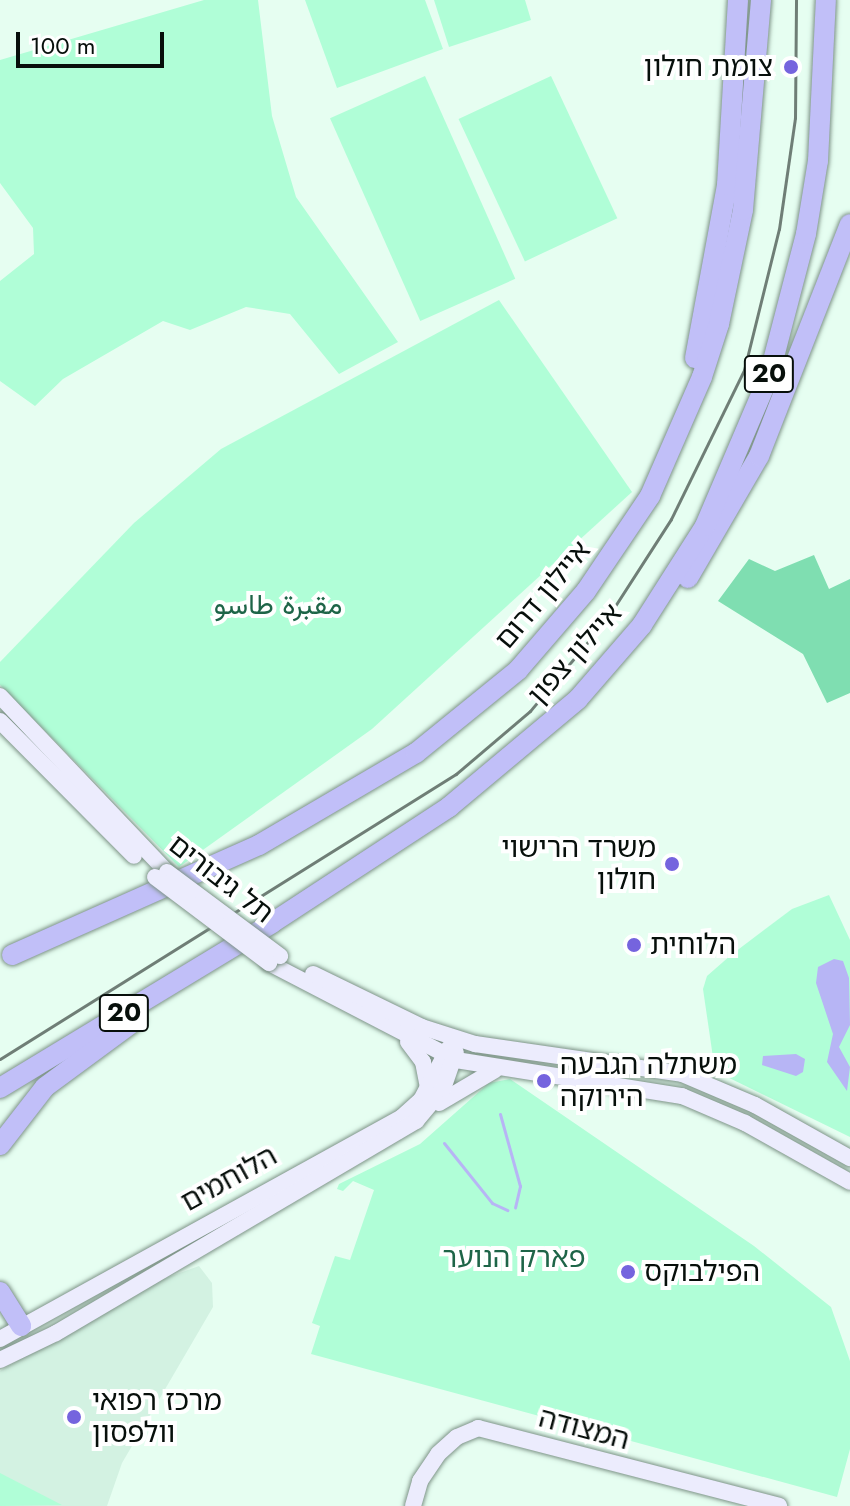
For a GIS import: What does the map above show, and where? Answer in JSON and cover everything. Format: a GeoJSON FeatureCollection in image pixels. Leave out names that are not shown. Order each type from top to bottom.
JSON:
{"type":"FeatureCollection","features":[{"type":"Feature","properties":{"kind":"highway"},"geometry":{"type":"LineString","coordinates":[[619,548],[688,388],[708,308],[727,185],[738,0]]}},
{"type":"Feature","properties":{"kind":"highway","name":"איילון דרום"},"geometry":{"type":"LineString","coordinates":[[12,955],[259,845],[416,753],[518,670],[619,548],[675,442],[702,377],[732,274],[755,109],[761,0]]}},
{"type":"Feature","properties":{"kind":"highway","name":"איילון צפון"},"geometry":{"type":"LineString","coordinates":[[0,1088],[249,937],[449,807],[578,699],[642,625],[705,526],[769,376],[806,234],[818,161],[826,0]]}},
{"type":"Feature","properties":{"kind":"highway"},"geometry":{"type":"LineString","coordinates":[[578,699],[652,625],[737,501],[784,401],[850,224]]}},
{"type":"Feature","properties":{"kind":"highway"},"geometry":{"type":"LineString","coordinates":[[0,1145],[25,1109],[54,1080],[249,937]]}},
{"type":"Feature","properties":{"kind":"highway"},"geometry":{"type":"LineString","coordinates":[[0,1292],[21,1326]]}},
{"type":"Feature","properties":{"kind":"main road","name":"תל גיבורים"},"geometry":{"type":"LineString","coordinates":[[0,696],[161,874]]}},
{"type":"Feature","properties":{"kind":"main road","name":"תל גיבורים"},"geometry":{"type":"LineString","coordinates":[[0,721],[161,874],[275,959],[449,1057]]}},
{"type":"Feature","properties":{"kind":"main road","name":"תל גיבורים"},"geometry":{"type":"LineString","coordinates":[[275,959],[422,1027],[456,1039]]}},
{"type":"Feature","properties":{"kind":"main road"},"geometry":{"type":"LineString","coordinates":[[395,1029],[420,1056],[428,1088]]}},
{"type":"Feature","properties":{"kind":"main road"},"geometry":{"type":"LineString","coordinates":[[456,1039],[682,1074],[755,1105],[850,1158]]}},
{"type":"Feature","properties":{"kind":"main road","name":"הלוחמים"},"geometry":{"type":"LineString","coordinates":[[6,1357],[56,1333],[416,1121],[439,1096],[456,1039]]}},
{"type":"Feature","properties":{"kind":"main road"},"geometry":{"type":"LineString","coordinates":[[449,1057],[496,1070],[578,1077],[682,1096],[745,1123],[850,1182]]}},
{"type":"Feature","properties":{"kind":"main road","name":"הלוחמים"},"geometry":{"type":"LineString","coordinates":[[0,1339],[402,1117],[428,1088],[449,1057]]}},
{"type":"Feature","properties":{"kind":"main road"},"geometry":{"type":"LineString","coordinates":[[416,1121],[460,1087],[496,1070]]}},
{"type":"Feature","properties":{"kind":"main road"},"geometry":{"type":"LineString","coordinates":[[6,1357],[24,1339],[21,1326]]}},
{"type":"Feature","properties":{"kind":"main road","name":"המצודה"},"geometry":{"type":"LineString","coordinates":[[413,1506],[420,1481],[438,1454],[457,1437],[478,1428],[779,1506]]}},
{"type":"Feature","properties":{"kind":"shaded area","name":"מרכז רפואי וולפסון"},"geometry":{"type":"Polygon","coordinates":[[[199,1266],[212,1283],[213,1307],[122,1463],[107,1506],[0,1506],[0,1371],[152,1283],[199,1266]]]}},
{"type":"Feature","properties":{"kind":"green space"},"geometry":{"type":"Polygon","coordinates":[[[204,0],[258,0],[272,116],[296,197],[398,342],[339,374],[290,314],[246,307],[190,330],[163,321],[63,379],[35,406],[0,381],[0,281],[34,254],[33,228],[0,183],[0,60],[204,0]]]}},
{"type":"Feature","properties":{"kind":"green space"},"geometry":{"type":"Polygon","coordinates":[[[305,0],[425,0],[443,49],[337,88],[305,0]]]}},
{"type":"Feature","properties":{"kind":"green space"},"geometry":{"type":"Polygon","coordinates":[[[434,0],[525,0],[531,20],[449,47],[434,0]]]}},
{"type":"Feature","properties":{"kind":"green space"},"geometry":{"type":"Polygon","coordinates":[[[425,76],[515,279],[420,321],[330,118],[425,76]]]}},
{"type":"Feature","properties":{"kind":"green space"},"geometry":{"type":"Polygon","coordinates":[[[551,76],[617,218],[525,261],[459,119],[551,76]]]}},
{"type":"Feature","properties":{"kind":"green space","name":"مقبرة طاسو"},"geometry":{"type":"Polygon","coordinates":[[[499,300],[632,492],[372,729],[179,867],[0,685],[0,662],[134,523],[221,449],[499,300]]]}},
{"type":"Feature","properties":{"kind":"green space"},"geometry":{"type":"Polygon","coordinates":[[[814,555],[829,589],[850,579],[850,693],[827,703],[803,654],[718,601],[749,559],[775,571],[814,555]]]}},
{"type":"Feature","properties":{"kind":"green space"},"geometry":{"type":"Polygon","coordinates":[[[829,895],[850,940],[850,1137],[715,1071],[703,989],[707,976],[792,909],[829,895]]]}},
{"type":"Feature","properties":{"kind":"green space","name":"פארק הנוער"},"geometry":{"type":"Polygon","coordinates":[[[510,1079],[754,1246],[831,1307],[850,1361],[850,1449],[837,1497],[311,1354],[320,1326],[312,1323],[335,1256],[350,1260],[374,1190],[353,1181],[343,1191],[337,1189],[339,1184],[420,1144],[489,1083],[510,1079]]]}},
{"type":"Feature","properties":{"kind":"green space"},"geometry":{"type":"Polygon","coordinates":[[[0,1473],[62,1505],[0,1506],[0,1473]]]}},
{"type":"Feature","properties":{"kind":"water"},"geometry":{"type":"Polygon","coordinates":[[[834,959],[843,961],[849,978],[850,1025],[839,1047],[850,1067],[847,1091],[827,1062],[833,1034],[816,983],[818,967],[834,959]]]}},
{"type":"Feature","properties":{"kind":"water"},"geometry":{"type":"Polygon","coordinates":[[[796,1054],[805,1059],[803,1072],[796,1076],[762,1065],[763,1056],[796,1054]]]}},
{"type":"Feature","properties":{"kind":"waterway"},"geometry":{"type":"LineString","coordinates":[[500,1114],[520,1186],[515,1207]]}},
{"type":"Feature","properties":{"kind":"waterway"},"geometry":{"type":"LineString","coordinates":[[444,1143],[492,1203],[507,1210]]}},
{"type":"Feature","properties":{"kind":"railway"},"geometry":{"type":"LineString","coordinates":[[0,1059],[456,774],[530,711],[606,620],[671,519],[744,370],[779,229],[795,118],[796,0]]}},
{"type":"Feature","properties":{"kind":"place","name":"צומת חולון"},"geometry":{"type":"Point","coordinates":[791,67]}},
{"type":"Feature","properties":{"kind":"place","name":"משרד הרישוי חולון"},"geometry":{"type":"Point","coordinates":[672,864]}},
{"type":"Feature","properties":{"kind":"place","name":"הלוחית"},"geometry":{"type":"Point","coordinates":[634,945]}},
{"type":"Feature","properties":{"kind":"place","name":"משתלה הגבעה הירוקה"},"geometry":{"type":"Point","coordinates":[544,1081]}},
{"type":"Feature","properties":{"kind":"place","name":"הפילבוקס"},"geometry":{"type":"Point","coordinates":[628,1272]}},
{"type":"Feature","properties":{"kind":"place","name":"מרכז רפואי וולפסון"},"geometry":{"type":"Point","coordinates":[74,1417]}}]}
